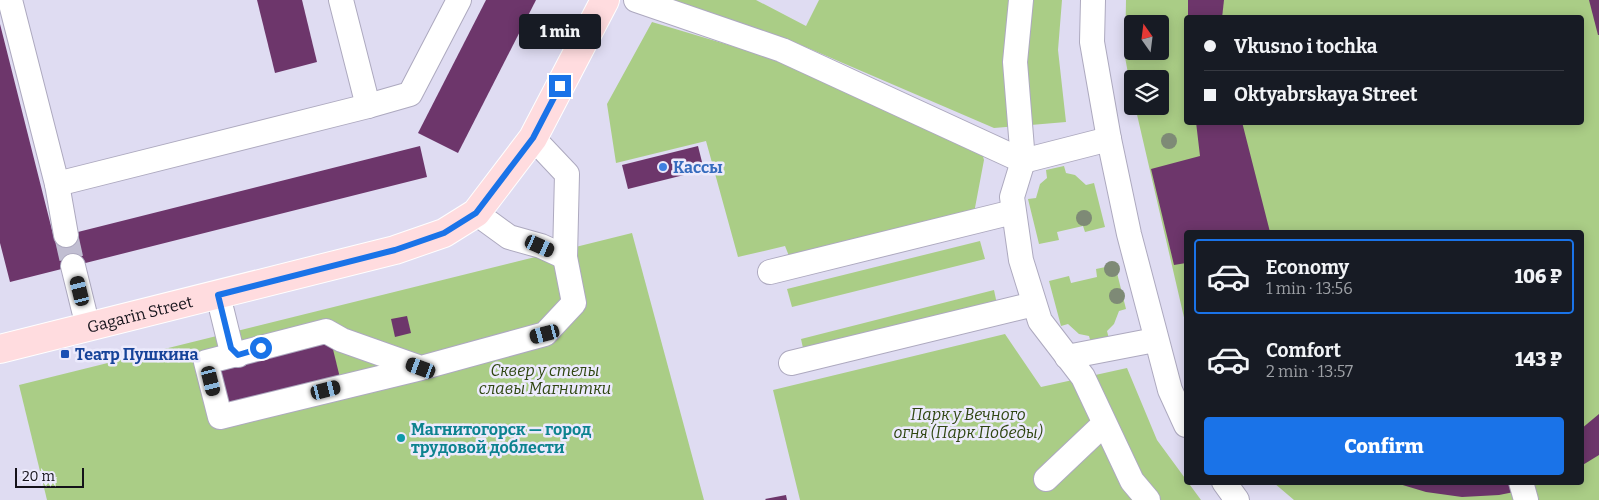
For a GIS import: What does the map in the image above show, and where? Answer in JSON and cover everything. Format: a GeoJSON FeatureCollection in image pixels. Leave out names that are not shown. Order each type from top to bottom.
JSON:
{"type":"FeatureCollection","features":[{"type":"Feature","properties":{"kind":"main road"},"geometry":{"type":"LineString","coordinates":[[476,213],[533,138],[604,0]]}},
{"type":"Feature","properties":{"kind":"main road","name":"Gagarin Street"},"geometry":{"type":"LineString","coordinates":[[0,349],[395,250],[444,233],[476,213]]}},
{"type":"Feature","properties":{"kind":"lane"},"geometry":{"type":"LineString","coordinates":[[10,0],[57,184],[66,235]]}},
{"type":"Feature","properties":{"kind":"lane"},"geometry":{"type":"LineString","coordinates":[[341,0],[368,106]]}},
{"type":"Feature","properties":{"kind":"lane"},"geometry":{"type":"LineString","coordinates":[[57,184],[410,94],[459,0]]}},
{"type":"Feature","properties":{"kind":"lane"},"geometry":{"type":"LineString","coordinates":[[636,0],[782,50],[1023,161],[1109,140]]}},
{"type":"Feature","properties":{"kind":"lane"},"geometry":{"type":"LineString","coordinates":[[1021,0],[1015,62],[1023,161],[1012,197],[1020,260],[1040,321],[1083,377],[1132,481],[1148,500]]}},
{"type":"Feature","properties":{"kind":"lane"},"geometry":{"type":"LineString","coordinates":[[1093,0],[1092,42],[1128,234],[1155,340],[1170,390],[1184,422]]}},
{"type":"Feature","properties":{"kind":"lane"},"geometry":{"type":"LineString","coordinates":[[421,368],[342,340],[326,331],[206,362],[220,417],[421,368],[545,334],[574,303],[565,257],[567,174],[533,138]]}},
{"type":"Feature","properties":{"kind":"lane"},"geometry":{"type":"LineString","coordinates":[[770,272],[1013,212]]}},
{"type":"Feature","properties":{"kind":"lane"},"geometry":{"type":"LineString","coordinates":[[476,213],[509,237],[540,246],[565,257]]}},
{"type":"Feature","properties":{"kind":"lane"},"geometry":{"type":"LineString","coordinates":[[73,266],[88,327]]}},
{"type":"Feature","properties":{"kind":"lane"},"geometry":{"type":"LineString","coordinates":[[218,295],[231,348],[238,355]]}},
{"type":"Feature","properties":{"kind":"lane"},"geometry":{"type":"LineString","coordinates":[[791,363],[1034,304]]}},
{"type":"Feature","properties":{"kind":"lane"},"geometry":{"type":"LineString","coordinates":[[1067,357],[1155,340]]}},
{"type":"Feature","properties":{"kind":"lane"},"geometry":{"type":"LineString","coordinates":[[1046,479],[1104,424]]}},
{"type":"Feature","properties":{"kind":"lane"},"geometry":{"type":"LineString","coordinates":[[1226,485],[1237,500]]}},
{"type":"Feature","properties":{"kind":"lane"},"geometry":{"type":"LineString","coordinates":[[1522,485],[1526,500]]}},
{"type":"Feature","properties":{"kind":"green space"},"geometry":{"type":"Polygon","coordinates":[[[668,0],[756,0],[806,26],[819,0],[1062,0],[1058,50],[1066,122],[994,128],[787,39],[668,0]]]}},
{"type":"Feature","properties":{"kind":"green space"},"geometry":{"type":"Polygon","coordinates":[[[1126,0],[1599,0],[1599,500],[1294,500],[1276,485],[1584,485],[1584,230],[1184,230],[1184,317],[1137,115],[1169,115],[1169,70],[1127,70],[1126,60],[1169,60],[1169,15],[1126,15],[1126,0]]]}},
{"type":"Feature","properties":{"kind":"green space"},"geometry":{"type":"Polygon","coordinates":[[[652,22],[776,59],[981,149],[984,160],[974,213],[789,256],[785,246],[738,257],[706,141],[616,163],[607,104],[652,22]]]}},
{"type":"Feature","properties":{"kind":"green space"},"geometry":{"type":"Polygon","coordinates":[[[1064,166],[1066,173],[1075,175],[1086,185],[1094,183],[1105,227],[1085,232],[1083,226],[1057,232],[1059,240],[1039,244],[1028,199],[1036,198],[1040,184],[1047,178],[1046,170],[1064,166]]]}},
{"type":"Feature","properties":{"kind":"green space","name":"Сквер у стелы славы Магнитки"},"geometry":{"type":"Polygon","coordinates":[[[632,233],[704,500],[47,500],[19,385],[632,233]]]}},
{"type":"Feature","properties":{"kind":"green space"},"geometry":{"type":"Polygon","coordinates":[[[980,241],[985,259],[792,307],[787,289],[980,241]]]}},
{"type":"Feature","properties":{"kind":"green space"},"geometry":{"type":"Polygon","coordinates":[[[1115,265],[1126,309],[1119,311],[1114,324],[1107,331],[1109,339],[1091,343],[1089,336],[1079,334],[1068,324],[1061,326],[1049,281],[1069,276],[1071,283],[1097,277],[1096,269],[1115,265]]]}},
{"type":"Feature","properties":{"kind":"green space"},"geometry":{"type":"Polygon","coordinates":[[[994,290],[998,309],[805,357],[801,339],[994,290]]]}},
{"type":"Feature","properties":{"kind":"green space","name":"Парк у Вечного огня (Парк Победы)"},"geometry":{"type":"Polygon","coordinates":[[[1005,334],[1041,387],[1127,368],[1157,440],[1184,477],[1184,485],[1190,485],[1201,500],[800,500],[773,390],[1005,334]]]}},
{"type":"Feature","properties":{"kind":"building"},"geometry":{"type":"Polygon","coordinates":[[[257,0],[302,0],[317,62],[275,73],[257,0]]]}},
{"type":"Feature","properties":{"kind":"building"},"geometry":{"type":"Polygon","coordinates":[[[486,0],[536,0],[458,153],[418,133],[486,0]]]}},
{"type":"Feature","properties":{"kind":"building"},"geometry":{"type":"Polygon","coordinates":[[[1188,0],[1224,0],[1222,15],[1188,15],[1188,0]]]}},
{"type":"Feature","properties":{"kind":"building"},"geometry":{"type":"Polygon","coordinates":[[[1589,0],[1599,0],[1599,35],[1598,35],[1589,0]]]}},
{"type":"Feature","properties":{"kind":"building"},"geometry":{"type":"Polygon","coordinates":[[[0,24],[54,238],[420,146],[427,177],[10,282],[0,243],[0,24]]]}},
{"type":"Feature","properties":{"kind":"building"},"geometry":{"type":"Polygon","coordinates":[[[1196,125],[1243,125],[1269,230],[1184,230],[1184,263],[1174,265],[1151,169],[1200,156],[1196,125]]]}},
{"type":"Feature","properties":{"kind":"building","name":"Кассы"},"geometry":{"type":"Polygon","coordinates":[[[698,146],[704,170],[628,189],[622,165],[698,146]]]}},
{"type":"Feature","properties":{"kind":"building"},"geometry":{"type":"Polygon","coordinates":[[[407,316],[411,333],[395,337],[391,319],[407,316]]]}},
{"type":"Feature","properties":{"kind":"building"},"geometry":{"type":"Polygon","coordinates":[[[329,333],[341,382],[223,411],[211,362],[329,333]]]}},
{"type":"Feature","properties":{"kind":"building"},"geometry":{"type":"Polygon","coordinates":[[[1599,414],[1599,455],[1584,464],[1584,426],[1599,414]]]}},
{"type":"Feature","properties":{"kind":"building"},"geometry":{"type":"Polygon","coordinates":[[[1403,485],[1513,485],[1514,492],[1499,495],[1462,497],[1426,492],[1403,485]]]}},
{"type":"Feature","properties":{"kind":"building"},"geometry":{"type":"Polygon","coordinates":[[[786,495],[787,500],[765,499],[786,495]]]}},
{"type":"Feature","properties":{"kind":"tunnel"},"geometry":{"type":"LineString","coordinates":[[66,235],[73,266]]}},
{"type":"Feature","properties":{"kind":"place","name":"Кассы"},"geometry":{"type":"Point","coordinates":[663,167]}},
{"type":"Feature","properties":{"kind":"place","name":"Театр Пушкина"},"geometry":{"type":"Point","coordinates":[65,354]}},
{"type":"Feature","properties":{"kind":"place","name":"Магнитогорск — город трудовой доблести"},"geometry":{"type":"Point","coordinates":[401,438]}},
{"type":"Feature","properties":{"kind":"route"},"geometry":{"type":"LineString","coordinates":[[261,348],[238,355],[231,348],[218,295],[395,250],[444,233],[476,213],[533,138],[560,86]]}}]}
